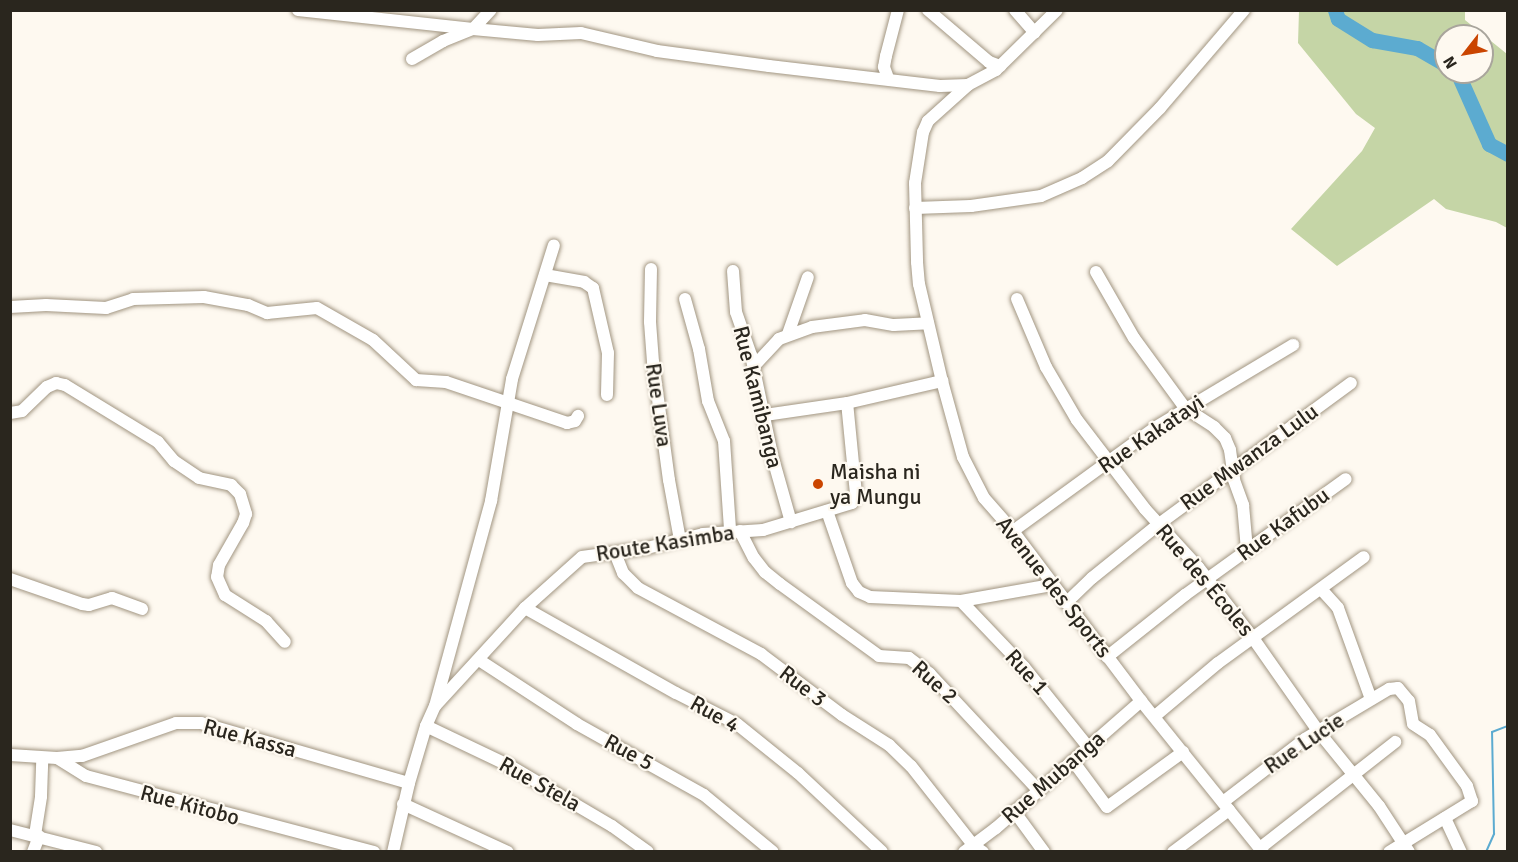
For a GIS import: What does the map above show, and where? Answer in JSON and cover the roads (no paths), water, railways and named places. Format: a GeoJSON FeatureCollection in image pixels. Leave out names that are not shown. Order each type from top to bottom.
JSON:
{"type":"FeatureCollection","features":[{"type":"Feature","properties":{"kind":"street"},"geometry":{"type":"LineString","coordinates":[[298,10],[354,13],[538,35],[581,33],[657,51],[940,86],[968,85]]}},
{"type":"Feature","properties":{"kind":"street"},"geometry":{"type":"LineString","coordinates":[[412,59],[443,41],[473,29],[491,10]]}},
{"type":"Feature","properties":{"kind":"street"},"geometry":{"type":"LineString","coordinates":[[888,78],[884,68],[898,10]]}},
{"type":"Feature","properties":{"kind":"street"},"geometry":{"type":"LineString","coordinates":[[928,10],[989,62],[1000,66]]}},
{"type":"Feature","properties":{"kind":"street"},"geometry":{"type":"LineString","coordinates":[[1015,10],[1035,33]]}},
{"type":"Feature","properties":{"kind":"street","name":"Avenue des Sports"},"geometry":{"type":"LineString","coordinates":[[1057,10],[1000,66],[968,85],[924,126],[915,183],[919,284],[942,381],[963,457],[984,498],[1013,531],[1141,701],[1261,850]]}},
{"type":"Feature","properties":{"kind":"street"},"geometry":{"type":"LineString","coordinates":[[915,208],[971,206],[1041,196],[1082,178],[1108,161],[1160,108],[1244,10]]}},
{"type":"Feature","properties":{"kind":"street","name":"Route Kasimba"},"geometry":{"type":"LineString","coordinates":[[393,852],[403,804],[426,726],[435,706],[492,497],[508,402],[554,245]]}},
{"type":"Feature","properties":{"kind":"street","name":"Rue Luva"},"geometry":{"type":"LineString","coordinates":[[651,269],[650,322],[653,362],[669,480],[680,540]]}},
{"type":"Feature","properties":{"kind":"street","name":"Rue Kamibanga"},"geometry":{"type":"LineString","coordinates":[[733,271],[736,312],[754,366],[772,455],[792,522]]}},
{"type":"Feature","properties":{"kind":"street"},"geometry":{"type":"LineString","coordinates":[[1096,272],[1134,338],[1185,408],[1221,432],[1230,450],[1232,471],[1243,505],[1247,550]]}},
{"type":"Feature","properties":{"kind":"street"},"geometry":{"type":"LineString","coordinates":[[545,275],[584,282],[593,288],[608,352],[607,395]]}},
{"type":"Feature","properties":{"kind":"street"},"geometry":{"type":"LineString","coordinates":[[788,334],[808,277]]}},
{"type":"Feature","properties":{"kind":"street"},"geometry":{"type":"LineString","coordinates":[[10,307],[46,305],[106,308],[141,298],[204,297],[248,304],[267,313],[317,308],[373,340],[416,380],[446,382],[567,423],[575,421],[578,416]]}},
{"type":"Feature","properties":{"kind":"street","name":"Rue 2"},"geometry":{"type":"LineString","coordinates":[[685,299],[699,349],[708,401],[724,441],[735,530],[754,558],[765,572],[780,584],[879,656],[909,658],[930,674],[1038,790]]}},
{"type":"Feature","properties":{"kind":"street","name":"Rue des Écoles"},"geometry":{"type":"LineString","coordinates":[[1017,299],[1046,367],[1077,420],[1109,463],[1207,579],[1253,638],[1318,731],[1353,773],[1406,847]]}},
{"type":"Feature","properties":{"kind":"street"},"geometry":{"type":"LineString","coordinates":[[754,366],[779,339],[812,327],[865,320],[894,325],[928,323]]}},
{"type":"Feature","properties":{"kind":"street","name":"Rue Kakatayi"},"geometry":{"type":"LineString","coordinates":[[1013,531],[1185,408],[1293,345]]}},
{"type":"Feature","properties":{"kind":"street"},"geometry":{"type":"LineString","coordinates":[[765,414],[847,403],[942,381]]}},
{"type":"Feature","properties":{"kind":"street","name":"Rue Mwanza Lulu"},"geometry":{"type":"LineString","coordinates":[[1066,603],[1092,578],[1159,524],[1351,382]]}},
{"type":"Feature","properties":{"kind":"street"},"geometry":{"type":"LineString","coordinates":[[10,413],[22,411],[46,387],[56,383],[65,385],[158,442],[174,461],[199,478],[231,485],[240,494],[246,514],[219,566],[217,577],[225,595],[266,621],[278,631],[285,642]]}},
{"type":"Feature","properties":{"kind":"street","name":"Route Kasimba"},"geometry":{"type":"LineString","coordinates":[[435,706],[525,608],[582,557],[735,530],[763,530],[852,503],[856,494],[847,403]]}},
{"type":"Feature","properties":{"kind":"street","name":"Rue Kafubu"},"geometry":{"type":"LineString","coordinates":[[1107,657],[1207,579],[1346,479]]}},
{"type":"Feature","properties":{"kind":"street"},"geometry":{"type":"LineString","coordinates":[[827,511],[852,583],[859,592],[870,597],[961,601],[1052,585]]}},
{"type":"Feature","properties":{"kind":"street","name":"Rue 3"},"geometry":{"type":"LineString","coordinates":[[615,552],[623,573],[638,588],[761,654],[842,715],[889,745],[911,766],[973,850]]}},
{"type":"Feature","properties":{"kind":"street"},"geometry":{"type":"LineString","coordinates":[[1155,716],[1253,638],[1364,557]]}},
{"type":"Feature","properties":{"kind":"street"},"geometry":{"type":"LineString","coordinates":[[10,579],[82,604],[89,605],[112,598],[142,609]]}},
{"type":"Feature","properties":{"kind":"street"},"geometry":{"type":"LineString","coordinates":[[1321,589],[1338,608],[1371,699]]}},
{"type":"Feature","properties":{"kind":"street","name":"Rue 1"},"geometry":{"type":"LineString","coordinates":[[961,601],[1024,667],[1088,747]]}},
{"type":"Feature","properties":{"kind":"street","name":"Rue 4"},"geometry":{"type":"LineString","coordinates":[[525,608],[676,693],[737,724],[798,773],[882,852]]}},
{"type":"Feature","properties":{"kind":"street","name":"Rue 5"},"geometry":{"type":"LineString","coordinates":[[479,660],[576,724],[704,795],[773,852]]}},
{"type":"Feature","properties":{"kind":"street","name":"Rue Lucie"},"geometry":{"type":"LineString","coordinates":[[1173,852],[1318,731],[1389,689],[1401,690],[1409,701],[1413,724],[1428,731],[1467,786],[1472,801],[1445,818]]}},
{"type":"Feature","properties":{"kind":"street","name":"Rue Mubanga"},"geometry":{"type":"LineString","coordinates":[[973,850],[1014,811],[1141,701]]}},
{"type":"Feature","properties":{"kind":"street","name":"Rue Kassa"},"geometry":{"type":"LineString","coordinates":[[57,758],[82,756],[176,723],[195,722],[409,783]]}},
{"type":"Feature","properties":{"kind":"street","name":"Rue Stela"},"geometry":{"type":"LineString","coordinates":[[426,726],[510,766],[612,826],[648,852]]}},
{"type":"Feature","properties":{"kind":"street"},"geometry":{"type":"LineString","coordinates":[[1261,850],[1353,773],[1395,742]]}},
{"type":"Feature","properties":{"kind":"street"},"geometry":{"type":"LineString","coordinates":[[1073,761],[1107,807],[1183,752]]}},
{"type":"Feature","properties":{"kind":"street"},"geometry":{"type":"LineString","coordinates":[[10,754],[57,758]]}},
{"type":"Feature","properties":{"kind":"street"},"geometry":{"type":"LineString","coordinates":[[33,852],[41,796],[42,758]]}},
{"type":"Feature","properties":{"kind":"street","name":"Rue Kitobo"},"geometry":{"type":"LineString","coordinates":[[57,758],[86,776],[374,852]]}},
{"type":"Feature","properties":{"kind":"street"},"geometry":{"type":"LineString","coordinates":[[403,804],[508,852]]}},
{"type":"Feature","properties":{"kind":"street"},"geometry":{"type":"LineString","coordinates":[[1014,811],[1044,852]]}},
{"type":"Feature","properties":{"kind":"street"},"geometry":{"type":"LineString","coordinates":[[1389,852],[1406,847],[1445,818],[1461,852]]}},
{"type":"Feature","properties":{"kind":"street"},"geometry":{"type":"LineString","coordinates":[[10,830],[96,852]]}},
{"type":"Feature","properties":{"kind":"waterway"},"geometry":{"type":"LineString","coordinates":[[1335,10],[1338,19],[1372,40],[1417,48],[1434,58]]}},
{"type":"Feature","properties":{"kind":"waterway"},"geometry":{"type":"LineString","coordinates":[[1462,84],[1489,144],[1508,154]]}},
{"type":"Feature","properties":{"kind":"waterway"},"geometry":{"type":"LineString","coordinates":[[1486,852],[1494,834],[1492,732],[1508,726]]}},
{"type":"Feature","properties":{"kind":"place","name":"Maisha ni ya Mungu"},"geometry":{"type":"Point","coordinates":[818,484]}}]}
